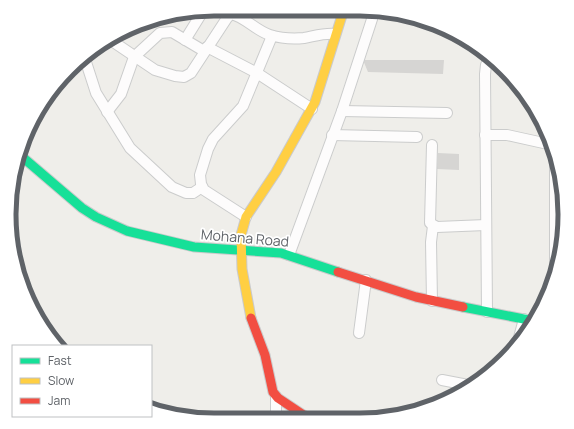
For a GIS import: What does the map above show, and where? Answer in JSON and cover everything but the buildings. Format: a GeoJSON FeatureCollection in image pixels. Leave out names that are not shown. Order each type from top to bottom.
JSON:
{"type":"FeatureCollection","features":[{"type":"Feature","properties":{"kind":"street"},"geometry":{"type":"LineString","coordinates":[[185,40],[199,16]]}},
{"type":"Feature","properties":{"kind":"street"},"geometry":{"type":"LineString","coordinates":[[115,43],[155,70],[180,77],[191,73],[205,49],[230,16]]}},
{"type":"Feature","properties":{"kind":"street"},"geometry":{"type":"LineString","coordinates":[[238,16],[254,28],[272,36],[301,38],[321,34],[335,34]]}},
{"type":"Feature","properties":{"kind":"street"},"geometry":{"type":"LineString","coordinates":[[276,413],[276,397],[272,389],[265,355],[250,315],[243,277],[241,249],[242,228],[246,217],[276,172],[312,109],[324,78],[335,34],[341,16]]}},
{"type":"Feature","properties":{"kind":"street"},"geometry":{"type":"LineString","coordinates":[[289,255],[332,135],[342,112],[373,16]]}},
{"type":"Feature","properties":{"kind":"street"},"geometry":{"type":"LineString","coordinates":[[107,112],[121,94],[134,57],[155,37],[164,32],[172,32],[185,40],[257,73],[312,109]]}},
{"type":"Feature","properties":{"kind":"street"},"geometry":{"type":"LineString","coordinates":[[246,217],[208,193],[202,187],[200,175],[210,144],[243,106],[272,36]]}},
{"type":"Feature","properties":{"kind":"street"},"geometry":{"type":"LineString","coordinates":[[487,63],[486,65],[485,135],[487,312]]}},
{"type":"Feature","properties":{"kind":"street"},"geometry":{"type":"LineString","coordinates":[[86,64],[96,93],[130,148],[172,187],[189,194],[202,187]]}},
{"type":"Feature","properties":{"kind":"street"},"geometry":{"type":"LineString","coordinates":[[342,112],[447,113]]}},
{"type":"Feature","properties":{"kind":"street"},"geometry":{"type":"LineString","coordinates":[[332,135],[417,137]]}},
{"type":"Feature","properties":{"kind":"street"},"geometry":{"type":"LineString","coordinates":[[485,135],[508,135],[544,143]]}},
{"type":"Feature","properties":{"kind":"street"},"geometry":{"type":"LineString","coordinates":[[432,145],[430,217],[433,226],[431,242],[432,301]]}},
{"type":"Feature","properties":{"kind":"street","name":"Mohana Road"},"geometry":{"type":"LineString","coordinates":[[24,159],[82,208],[96,217],[127,231],[194,247],[241,249],[289,255],[432,301],[528,320]]}},
{"type":"Feature","properties":{"kind":"street"},"geometry":{"type":"LineString","coordinates":[[558,202],[558,227]]}},
{"type":"Feature","properties":{"kind":"street"},"geometry":{"type":"LineString","coordinates":[[433,226],[486,225]]}},
{"type":"Feature","properties":{"kind":"street"},"geometry":{"type":"LineString","coordinates":[[359,333],[366,280]]}},
{"type":"Feature","properties":{"kind":"street"},"geometry":{"type":"LineString","coordinates":[[442,380],[463,384]]}},
{"type":"Feature","properties":{"kind":"street"},"geometry":{"type":"LineString","coordinates":[[276,397],[300,413]]}},
{"type":"Feature","properties":{"kind":"traffic: fast"},"geometry":{"type":"LineString","coordinates":[[24,159],[82,208],[96,217],[127,231],[194,247],[281,253],[338,272]]}},
{"type":"Feature","properties":{"kind":"traffic: fast"},"geometry":{"type":"LineString","coordinates":[[463,307],[528,320]]}},
{"type":"Feature","properties":{"kind":"traffic: slow"},"geometry":{"type":"LineString","coordinates":[[251,318],[242,269],[241,235],[246,217],[276,172],[315,102],[342,16]]}},
{"type":"Feature","properties":{"kind":"traffic: jam"},"geometry":{"type":"LineString","coordinates":[[338,272],[416,297],[463,307]]}},
{"type":"Feature","properties":{"kind":"traffic: jam"},"geometry":{"type":"LineString","coordinates":[[251,318],[265,355],[273,392],[278,398],[300,413]]}}]}
